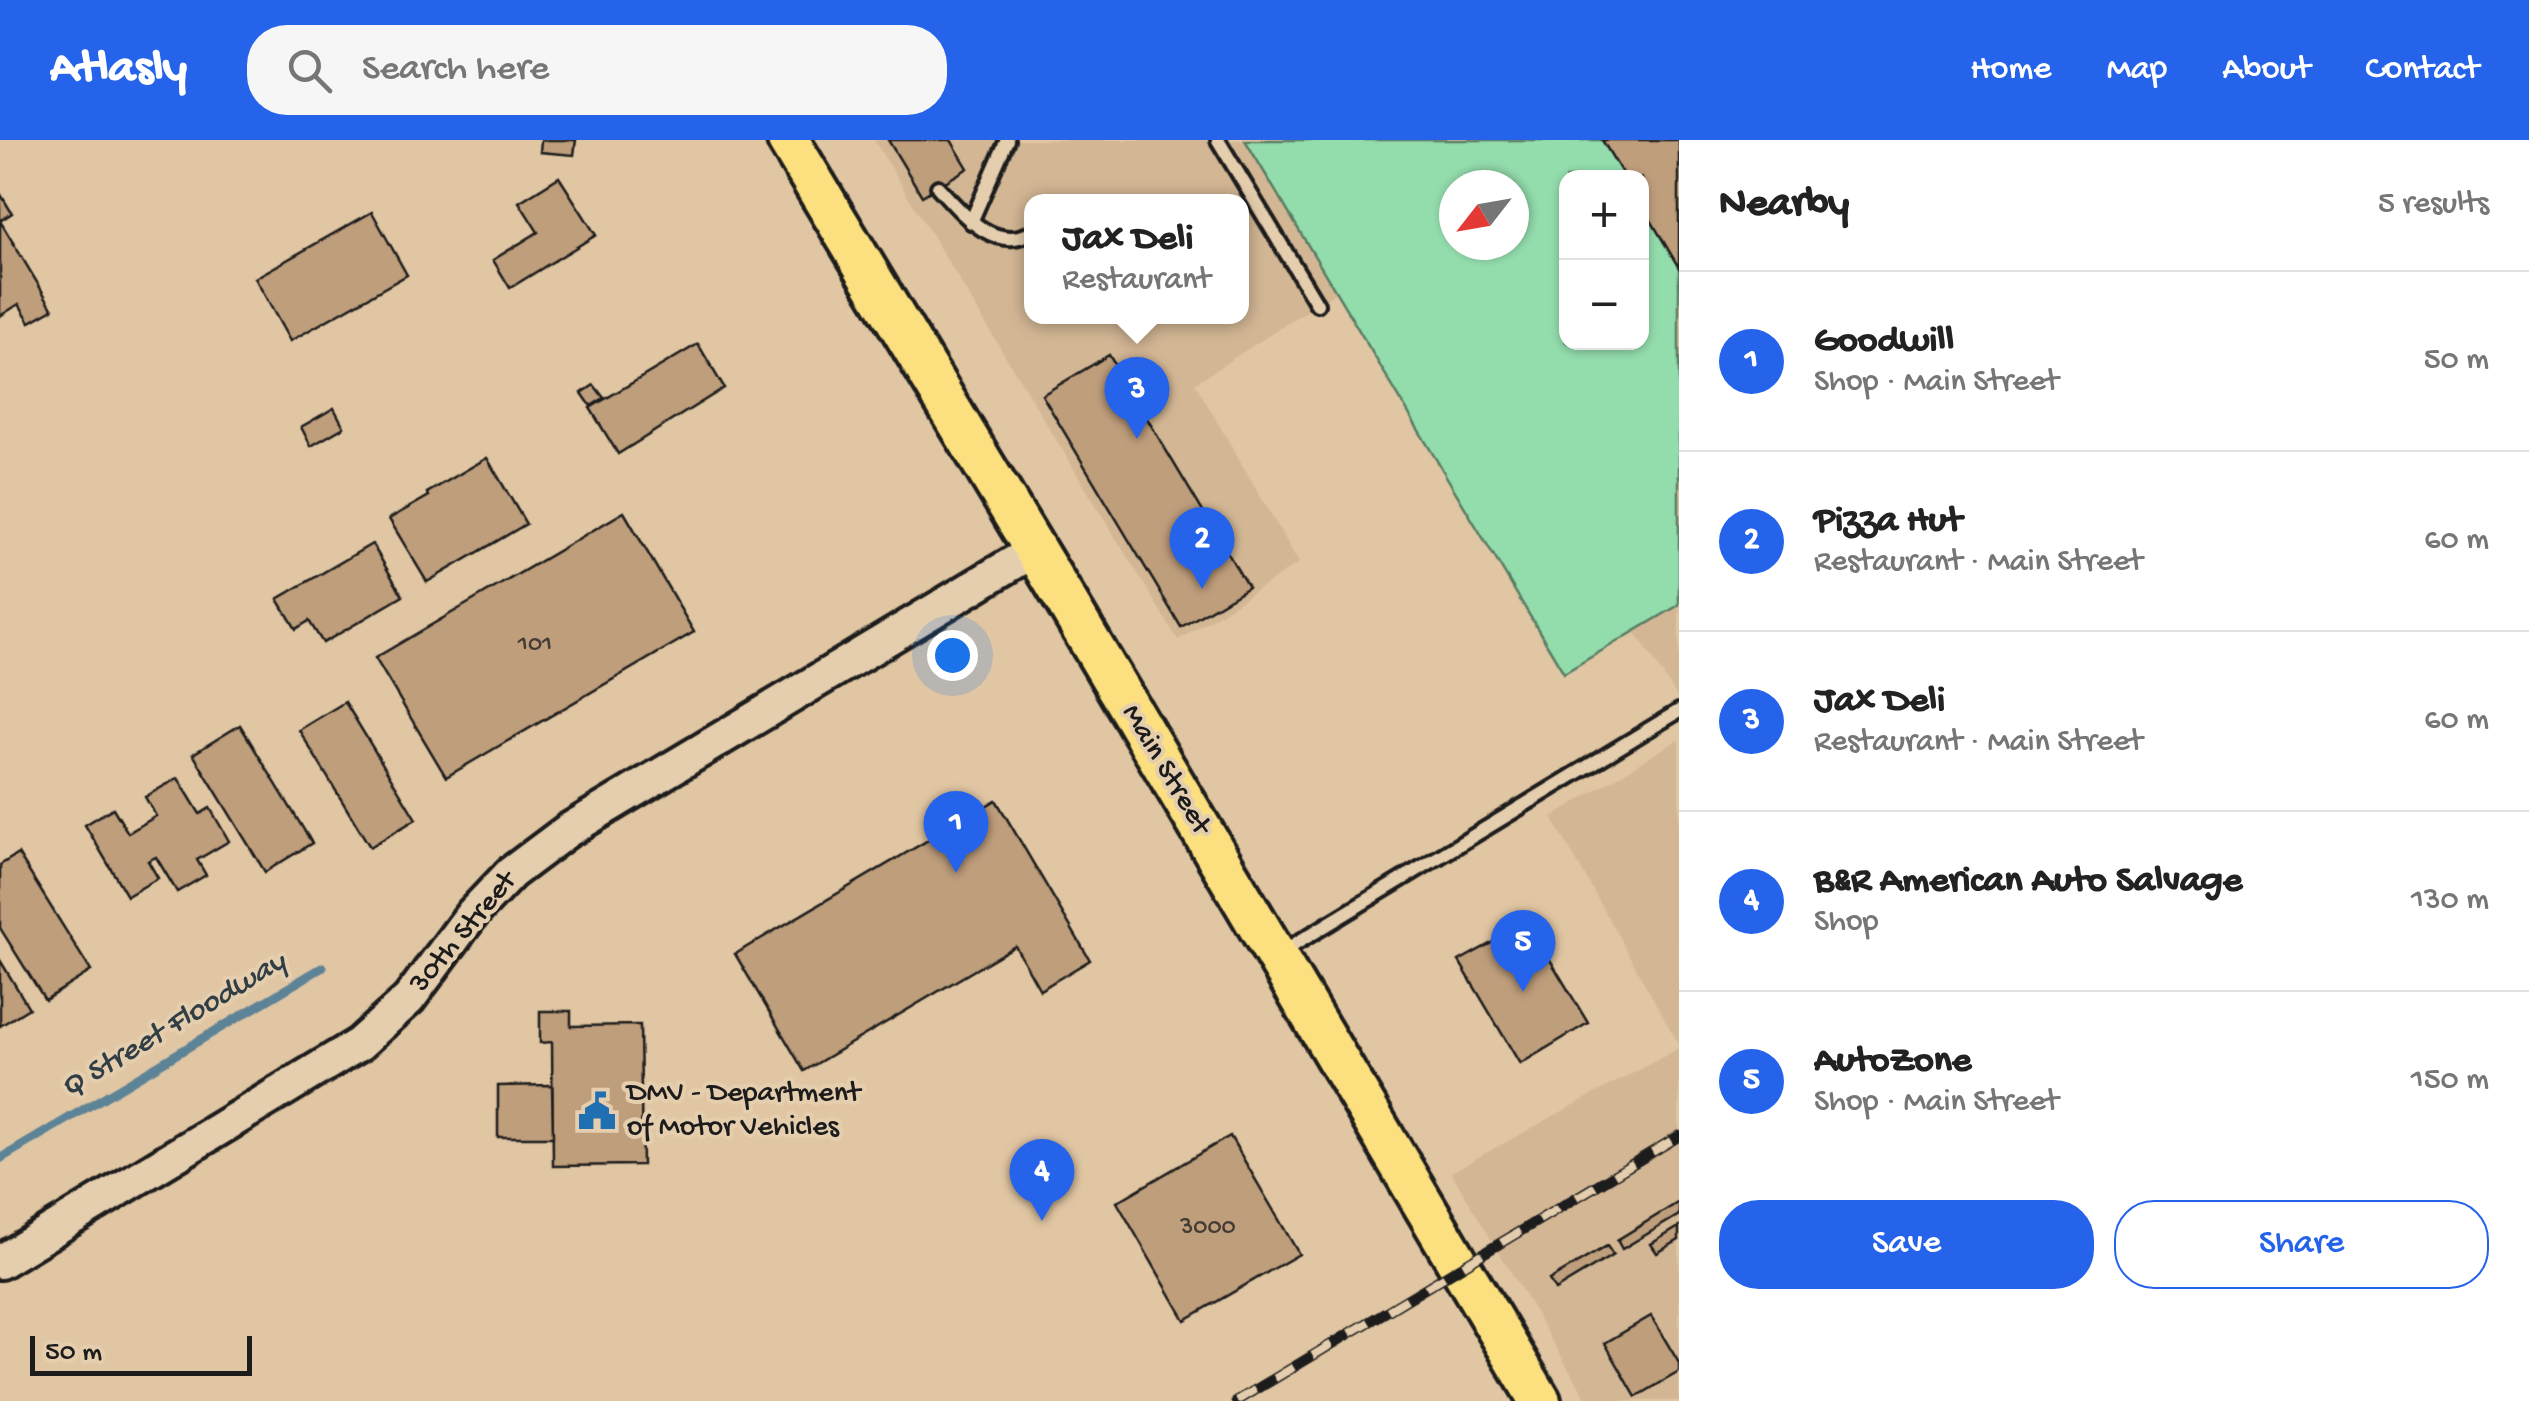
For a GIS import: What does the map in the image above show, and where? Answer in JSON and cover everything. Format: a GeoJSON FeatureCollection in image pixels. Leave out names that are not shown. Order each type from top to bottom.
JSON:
{"type":"FeatureCollection","features":[{"type":"Feature","properties":{"kind":"main road","name":"Main Street"},"geometry":{"type":"LineString","coordinates":[[788,140],[1540,1401]]}},
{"type":"Feature","properties":{"kind":"street","name":"30th Street"},"geometry":{"type":"LineString","coordinates":[[0,1262],[359,1044],[409,1000],[472,914],[511,873],[566,831],[1035,550]]}},
{"type":"Feature","properties":{"kind":"lane"},"geometry":{"type":"LineString","coordinates":[[971,222],[1006,140]]}},
{"type":"Feature","properties":{"kind":"lane"},"geometry":{"type":"LineString","coordinates":[[1218,140],[1317,304]]}},
{"type":"Feature","properties":{"kind":"lane"},"geometry":{"type":"LineString","coordinates":[[938,187],[971,222],[1005,238],[1024,237]]}},
{"type":"Feature","properties":{"kind":"lane"},"geometry":{"type":"LineString","coordinates":[[1276,956],[1679,711]]}},
{"type":"Feature","properties":{"kind":"shaded area"},"geometry":{"type":"Polygon","coordinates":[[[874,140],[1245,140],[1336,292],[1195,383],[1299,563],[1178,640],[874,140]]]}},
{"type":"Feature","properties":{"kind":"shaded area"},"geometry":{"type":"Polygon","coordinates":[[[1679,606],[1679,700],[1635,631],[1679,606]]]}},
{"type":"Feature","properties":{"kind":"shaded area"},"geometry":{"type":"Polygon","coordinates":[[[1679,739],[1679,1045],[1552,817],[1679,739]]]}},
{"type":"Feature","properties":{"kind":"shaded area"},"geometry":{"type":"Polygon","coordinates":[[[1679,1048],[1679,1401],[1588,1401],[1451,1172],[1679,1048]]]}},
{"type":"Feature","properties":{"kind":"green space"},"geometry":{"type":"Polygon","coordinates":[[[1245,140],[1679,140],[1679,605],[1564,673],[1245,140]]]}},
{"type":"Feature","properties":{"kind":"building"},"geometry":{"type":"Polygon","coordinates":[[[541,140],[576,140],[574,155],[540,152],[541,140]]]}},
{"type":"Feature","properties":{"kind":"building"},"geometry":{"type":"Polygon","coordinates":[[[888,140],[951,140],[968,168],[922,196],[888,140]]]}},
{"type":"Feature","properties":{"kind":"building"},"geometry":{"type":"Polygon","coordinates":[[[1602,140],[1679,140],[1679,268],[1649,217],[1649,170],[1620,170],[1602,140]]]}},
{"type":"Feature","properties":{"kind":"building"},"geometry":{"type":"Polygon","coordinates":[[[559,177],[596,235],[510,288],[493,260],[538,232],[519,202],[559,177]]]}},
{"type":"Feature","properties":{"kind":"building"},"geometry":{"type":"Polygon","coordinates":[[[0,193],[12,213],[0,221],[0,193]]]}},
{"type":"Feature","properties":{"kind":"building"},"geometry":{"type":"Polygon","coordinates":[[[372,212],[407,275],[290,341],[255,278],[372,212]]]}},
{"type":"Feature","properties":{"kind":"building"},"geometry":{"type":"Polygon","coordinates":[[[0,221],[53,309],[30,322],[19,304],[0,316],[0,221]]]}},
{"type":"Feature","properties":{"kind":"building"},"geometry":{"type":"Polygon","coordinates":[[[698,344],[724,388],[618,454],[590,408],[698,344]]]}},
{"type":"Feature","properties":{"kind":"building"},"geometry":{"type":"Polygon","coordinates":[[[1109,355],[1248,587],[1181,627],[1042,395],[1109,355]]]}},
{"type":"Feature","properties":{"kind":"building"},"geometry":{"type":"Polygon","coordinates":[[[594,385],[604,398],[591,406],[582,393],[594,385]]]}},
{"type":"Feature","properties":{"kind":"building"},"geometry":{"type":"Polygon","coordinates":[[[334,408],[344,427],[311,446],[301,427],[334,408]]]}},
{"type":"Feature","properties":{"kind":"building"},"geometry":{"type":"Polygon","coordinates":[[[487,458],[526,524],[427,582],[389,519],[487,458]]]}},
{"type":"Feature","properties":{"kind":"building"},"geometry":{"type":"Polygon","coordinates":[[[624,512],[694,632],[446,777],[375,658],[624,512]]]}},
{"type":"Feature","properties":{"kind":"building"},"geometry":{"type":"Polygon","coordinates":[[[372,544],[403,596],[323,643],[309,621],[296,629],[278,599],[372,544]]]}},
{"type":"Feature","properties":{"kind":"building"},"geometry":{"type":"Polygon","coordinates":[[[345,702],[416,819],[370,847],[299,730],[345,702]]]}},
{"type":"Feature","properties":{"kind":"building"},"geometry":{"type":"Polygon","coordinates":[[[240,725],[312,843],[265,872],[193,754],[240,725]]]}},
{"type":"Feature","properties":{"kind":"building"},"geometry":{"type":"Polygon","coordinates":[[[178,778],[200,814],[210,808],[229,841],[197,860],[206,875],[177,892],[156,857],[148,861],[158,878],[127,896],[85,825],[113,808],[128,833],[156,816],[145,797],[178,778]]]}},
{"type":"Feature","properties":{"kind":"building"},"geometry":{"type":"Polygon","coordinates":[[[996,800],[1090,960],[1040,990],[1015,946],[804,1071],[735,954],[996,800]]]}},
{"type":"Feature","properties":{"kind":"building"},"geometry":{"type":"Polygon","coordinates":[[[18,854],[91,971],[45,1000],[0,928],[0,865],[18,854]]]}},
{"type":"Feature","properties":{"kind":"building"},"geometry":{"type":"Polygon","coordinates":[[[1528,923],[1588,1023],[1520,1064],[1459,961],[1528,923]]]}},
{"type":"Feature","properties":{"kind":"building"},"geometry":{"type":"Polygon","coordinates":[[[0,960],[29,1008],[0,1026],[0,960]]]}},
{"type":"Feature","properties":{"kind":"building","name":"DMV - Department of Motor Vehicles"},"geometry":{"type":"Polygon","coordinates":[[[540,1011],[571,1011],[571,1026],[640,1025],[642,1165],[553,1166],[552,1042],[540,1043],[540,1011]]]}},
{"type":"Feature","properties":{"kind":"building"},"geometry":{"type":"Polygon","coordinates":[[[552,1085],[553,1137],[498,1137],[498,1086],[552,1085]]]}},
{"type":"Feature","properties":{"kind":"building"},"geometry":{"type":"Polygon","coordinates":[[[1230,1136],[1299,1254],[1185,1320],[1117,1202],[1230,1136]]]}},
{"type":"Feature","properties":{"kind":"building"},"geometry":{"type":"Polygon","coordinates":[[[1679,1202],[1679,1215],[1622,1249],[1617,1240],[1679,1202]]]}},
{"type":"Feature","properties":{"kind":"building"},"geometry":{"type":"Polygon","coordinates":[[[1679,1227],[1679,1240],[1657,1253],[1651,1244],[1679,1227]]]}},
{"type":"Feature","properties":{"kind":"building"},"geometry":{"type":"Polygon","coordinates":[[[1607,1246],[1613,1255],[1555,1290],[1549,1280],[1607,1246]]]}},
{"type":"Feature","properties":{"kind":"building"},"geometry":{"type":"Polygon","coordinates":[[[1651,1316],[1679,1363],[1679,1372],[1636,1397],[1605,1343],[1651,1316]]]}},
{"type":"Feature","properties":{"kind":"waterway","name":"Q Street Floodway"},"geometry":{"type":"LineString","coordinates":[[0,1159],[323,967]]}},
{"type":"Feature","properties":{"kind":"railway"},"geometry":{"type":"LineString","coordinates":[[1237,1401],[1679,1136]]}},
{"type":"Feature","properties":{"kind":"place","name":"Jax Deli"},"geometry":{"type":"Point","coordinates":[1137,439]}},
{"type":"Feature","properties":{"kind":"place","name":"Pizza Hut"},"geometry":{"type":"Point","coordinates":[1202,589]}},
{"type":"Feature","properties":{"kind":"place","name":"Goodwill"},"geometry":{"type":"Point","coordinates":[956,873]}},
{"type":"Feature","properties":{"kind":"place","name":"AutoZone"},"geometry":{"type":"Point","coordinates":[1523,992]}},
{"type":"Feature","properties":{"kind":"place","name":"DMV - Department of Motor Vehicles"},"geometry":{"type":"Point","coordinates":[597,1111]}},
{"type":"Feature","properties":{"kind":"place","name":"B&R American Auto Salvage"},"geometry":{"type":"Point","coordinates":[1042,1221]}}]}
